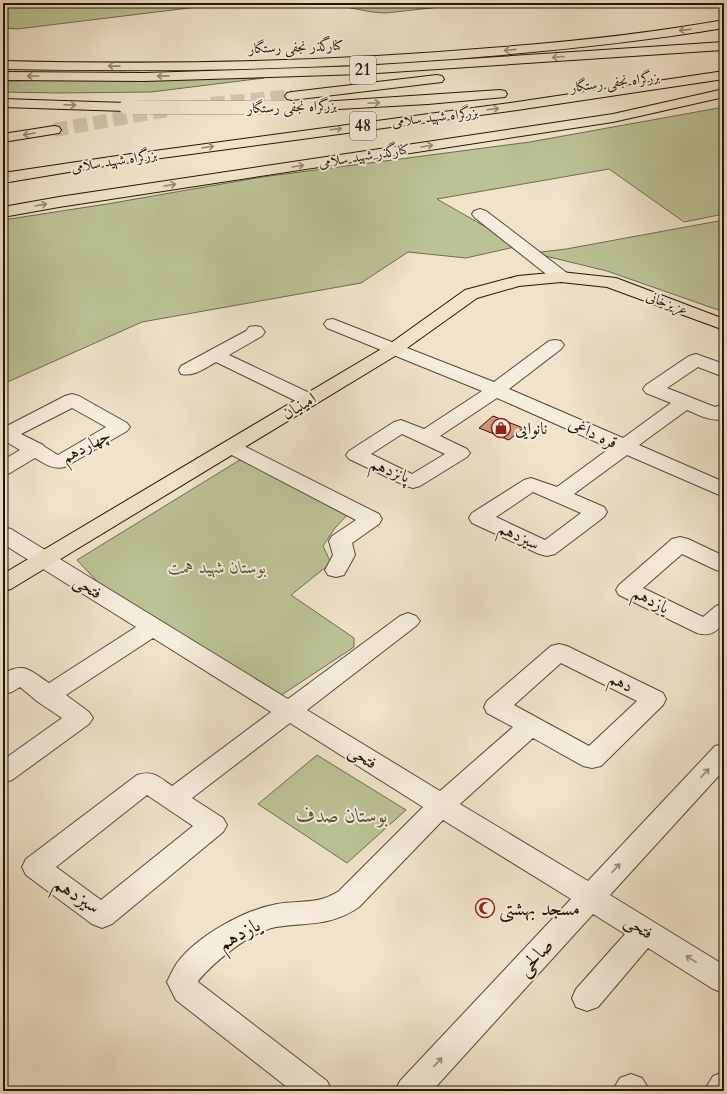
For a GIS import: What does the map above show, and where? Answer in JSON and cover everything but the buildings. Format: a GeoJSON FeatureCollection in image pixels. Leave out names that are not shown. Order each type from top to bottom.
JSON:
{"type":"FeatureCollection","features":[{"type":"Feature","properties":{"kind":"main road","name":"کنارگذر نجفی رستگار"},"geometry":{"type":"LineString","coordinates":[[3,65],[222,66],[465,55],[590,42],[724,24]]}},
{"type":"Feature","properties":{"kind":"main road"},"geometry":{"type":"LineString","coordinates":[[502,73],[616,61],[723,46]]}},
{"type":"Feature","properties":{"kind":"main road","name":"بزرگراه نجفی رستگار"},"geometry":{"type":"LineString","coordinates":[[3,76],[144,76],[362,70],[723,46]]}},
{"type":"Feature","properties":{"kind":"main road","name":"بزرگراه نجفی رستگار"},"geometry":{"type":"LineString","coordinates":[[3,103],[126,107],[428,100],[518,92],[672,75],[724,67]]}},
{"type":"Feature","properties":{"kind":"main road","name":"بزرگراه شهید سلامی"},"geometry":{"type":"LineString","coordinates":[[3,178],[117,160],[517,106],[724,74]]}},
{"type":"Feature","properties":{"kind":"main road","name":"48"},"geometry":{"type":"LineString","coordinates":[[293,102],[448,78]]}},
{"type":"Feature","properties":{"kind":"main road"},"geometry":{"type":"LineString","coordinates":[[691,101],[724,87]]}},
{"type":"Feature","properties":{"kind":"main road","name":"کنارگذر شهید سلامی"},"geometry":{"type":"LineString","coordinates":[[3,212],[59,202],[613,118],[724,93]]}},
{"type":"Feature","properties":{"kind":"main road"},"geometry":{"type":"LineString","coordinates":[[3,138],[54,130]]}},
{"type":"Feature","properties":{"kind":"main road","name":"امینیان"},"geometry":{"type":"LineString","coordinates":[[3,584],[394,349],[471,294],[518,281],[561,277],[610,282]]}},
{"type":"Feature","properties":{"kind":"main road","name":"عزیزخانی"},"geometry":{"type":"LineString","coordinates":[[610,282],[724,325]]}},
{"type":"Feature","properties":{"kind":"street"},"geometry":{"type":"LineString","coordinates":[[480,214],[561,277]]}},
{"type":"Feature","properties":{"kind":"street","name":"قره داغی"},"geometry":{"type":"LineString","coordinates":[[333,324],[496,390],[724,490]]}},
{"type":"Feature","properties":{"kind":"street"},"geometry":{"type":"LineString","coordinates":[[188,370],[254,334],[256,332],[254,331]]}},
{"type":"Feature","properties":{"kind":"street"},"geometry":{"type":"LineString","coordinates":[[425,437],[496,390],[555,346]]}},
{"type":"Feature","properties":{"kind":"street"},"geometry":{"type":"LineString","coordinates":[[215,355],[309,400]]}},
{"type":"Feature","properties":{"kind":"street"},"geometry":{"type":"LineString","coordinates":[[724,371],[696,360],[653,389],[718,415],[724,410]]}},
{"type":"Feature","properties":{"kind":"street","name":"چهاردهم"},"geometry":{"type":"LineString","coordinates":[[72,400],[120,427],[58,463],[36,449],[6,434],[72,400]]}},
{"type":"Feature","properties":{"kind":"street"},"geometry":{"type":"LineString","coordinates":[[559,495],[685,402]]}},
{"type":"Feature","properties":{"kind":"street"},"geometry":{"type":"LineString","coordinates":[[231,447],[371,519],[340,541],[344,555],[336,570]]}},
{"type":"Feature","properties":{"kind":"street","name":"چهاردهم"},"geometry":{"type":"LineString","coordinates":[[3,469],[36,449]]}},
{"type":"Feature","properties":{"kind":"street","name":"سیزدهم"},"geometry":{"type":"LineString","coordinates":[[530,484],[559,495],[596,512],[547,549],[480,518],[530,484]]}},
{"type":"Feature","properties":{"kind":"street","name":"فتحی"},"geometry":{"type":"LineString","coordinates":[[3,534],[724,980]]}},
{"type":"Feature","properties":{"kind":"street","name":"یازدهم"},"geometry":{"type":"LineString","coordinates":[[721,560],[680,544],[627,590],[705,628],[724,611]]}},
{"type":"Feature","properties":{"kind":"street"},"geometry":{"type":"LineString","coordinates":[[173,799],[290,712],[408,621]]}},
{"type":"Feature","properties":{"kind":"street"},"geometry":{"type":"LineString","coordinates":[[47,696],[152,627]]}},
{"type":"Feature","properties":{"kind":"street","name":"دهم"},"geometry":{"type":"LineString","coordinates":[[559,652],[654,699],[592,759],[531,726],[496,707],[559,652]]}},
{"type":"Feature","properties":{"kind":"street"},"geometry":{"type":"LineString","coordinates":[[3,686],[20,675],[47,696],[80,718],[3,773]]}},
{"type":"Feature","properties":{"kind":"street"},"geometry":{"type":"LineString","coordinates":[[441,805],[531,726]]}},
{"type":"Feature","properties":{"kind":"street","name":"صالحی"},"geometry":{"type":"LineString","coordinates":[[411,1091],[724,753]]}},
{"type":"Feature","properties":{"kind":"street","name":"سیزدهم"},"geometry":{"type":"LineString","coordinates":[[146,782],[173,799],[213,825],[102,916],[36,867],[146,782]]}},
{"type":"Feature","properties":{"kind":"street","name":"یازدهم"},"geometry":{"type":"LineString","coordinates":[[316,1091],[186,991],[182,982],[185,974],[214,947],[240,929],[255,922],[275,916],[328,911],[339,907],[349,899],[441,805]]}},
{"type":"Feature","properties":{"kind":"street"},"geometry":{"type":"LineString","coordinates":[[587,998],[645,931]]}},
{"type":"Feature","properties":{"kind":"street"},"geometry":{"type":"LineString","coordinates":[[720,1091],[724,1086]]}},
{"type":"Feature","properties":{"kind":"street"},"geometry":{"type":"LineString","coordinates":[[628,1091],[631,1088],[634,1091]]}},
{"type":"Feature","properties":{"kind":"green space"},"geometry":{"type":"Polygon","coordinates":[[[3,3],[230,3],[17,29],[3,28],[3,3]]]}},
{"type":"Feature","properties":{"kind":"green space"},"geometry":{"type":"Polygon","coordinates":[[[325,3],[478,3],[385,13],[325,3]]]}},
{"type":"Feature","properties":{"kind":"green space"},"geometry":{"type":"Polygon","coordinates":[[[264,78],[151,92],[3,92],[3,81],[264,78]]]}},
{"type":"Feature","properties":{"kind":"green space"},"geometry":{"type":"Polygon","coordinates":[[[724,107],[724,214],[684,222],[609,169],[437,199],[519,246],[466,258],[408,252],[361,283],[142,322],[3,384],[3,220],[107,204],[262,177],[530,142],[724,107]]]}},
{"type":"Feature","properties":{"kind":"green space"},"geometry":{"type":"Polygon","coordinates":[[[724,220],[724,312],[607,271],[533,253],[566,249],[724,220]]]}},
{"type":"Feature","properties":{"kind":"green space","name":"بوستان شهید همت"},"geometry":{"type":"Polygon","coordinates":[[[243,458],[350,512],[335,528],[323,546],[331,563],[291,595],[354,638],[354,647],[280,696],[106,591],[77,560],[243,458]]]}},
{"type":"Feature","properties":{"kind":"green space","name":"بوستان صدف"},"geometry":{"type":"Polygon","coordinates":[[[317,755],[406,810],[347,863],[258,804],[317,755]]]}},
{"type":"Feature","properties":{"kind":"tunnel"},"geometry":{"type":"LineString","coordinates":[[211,104],[292,96]]}},
{"type":"Feature","properties":{"kind":"tunnel"},"geometry":{"type":"LineString","coordinates":[[54,130],[167,110]]}},
{"type":"Feature","properties":{"kind":"place","name":"نانوایی"},"geometry":{"type":"Point","coordinates":[501,428]}},
{"type":"Feature","properties":{"kind":"place","name":"مسجد بهشتی"},"geometry":{"type":"Point","coordinates":[485,908]}}]}
